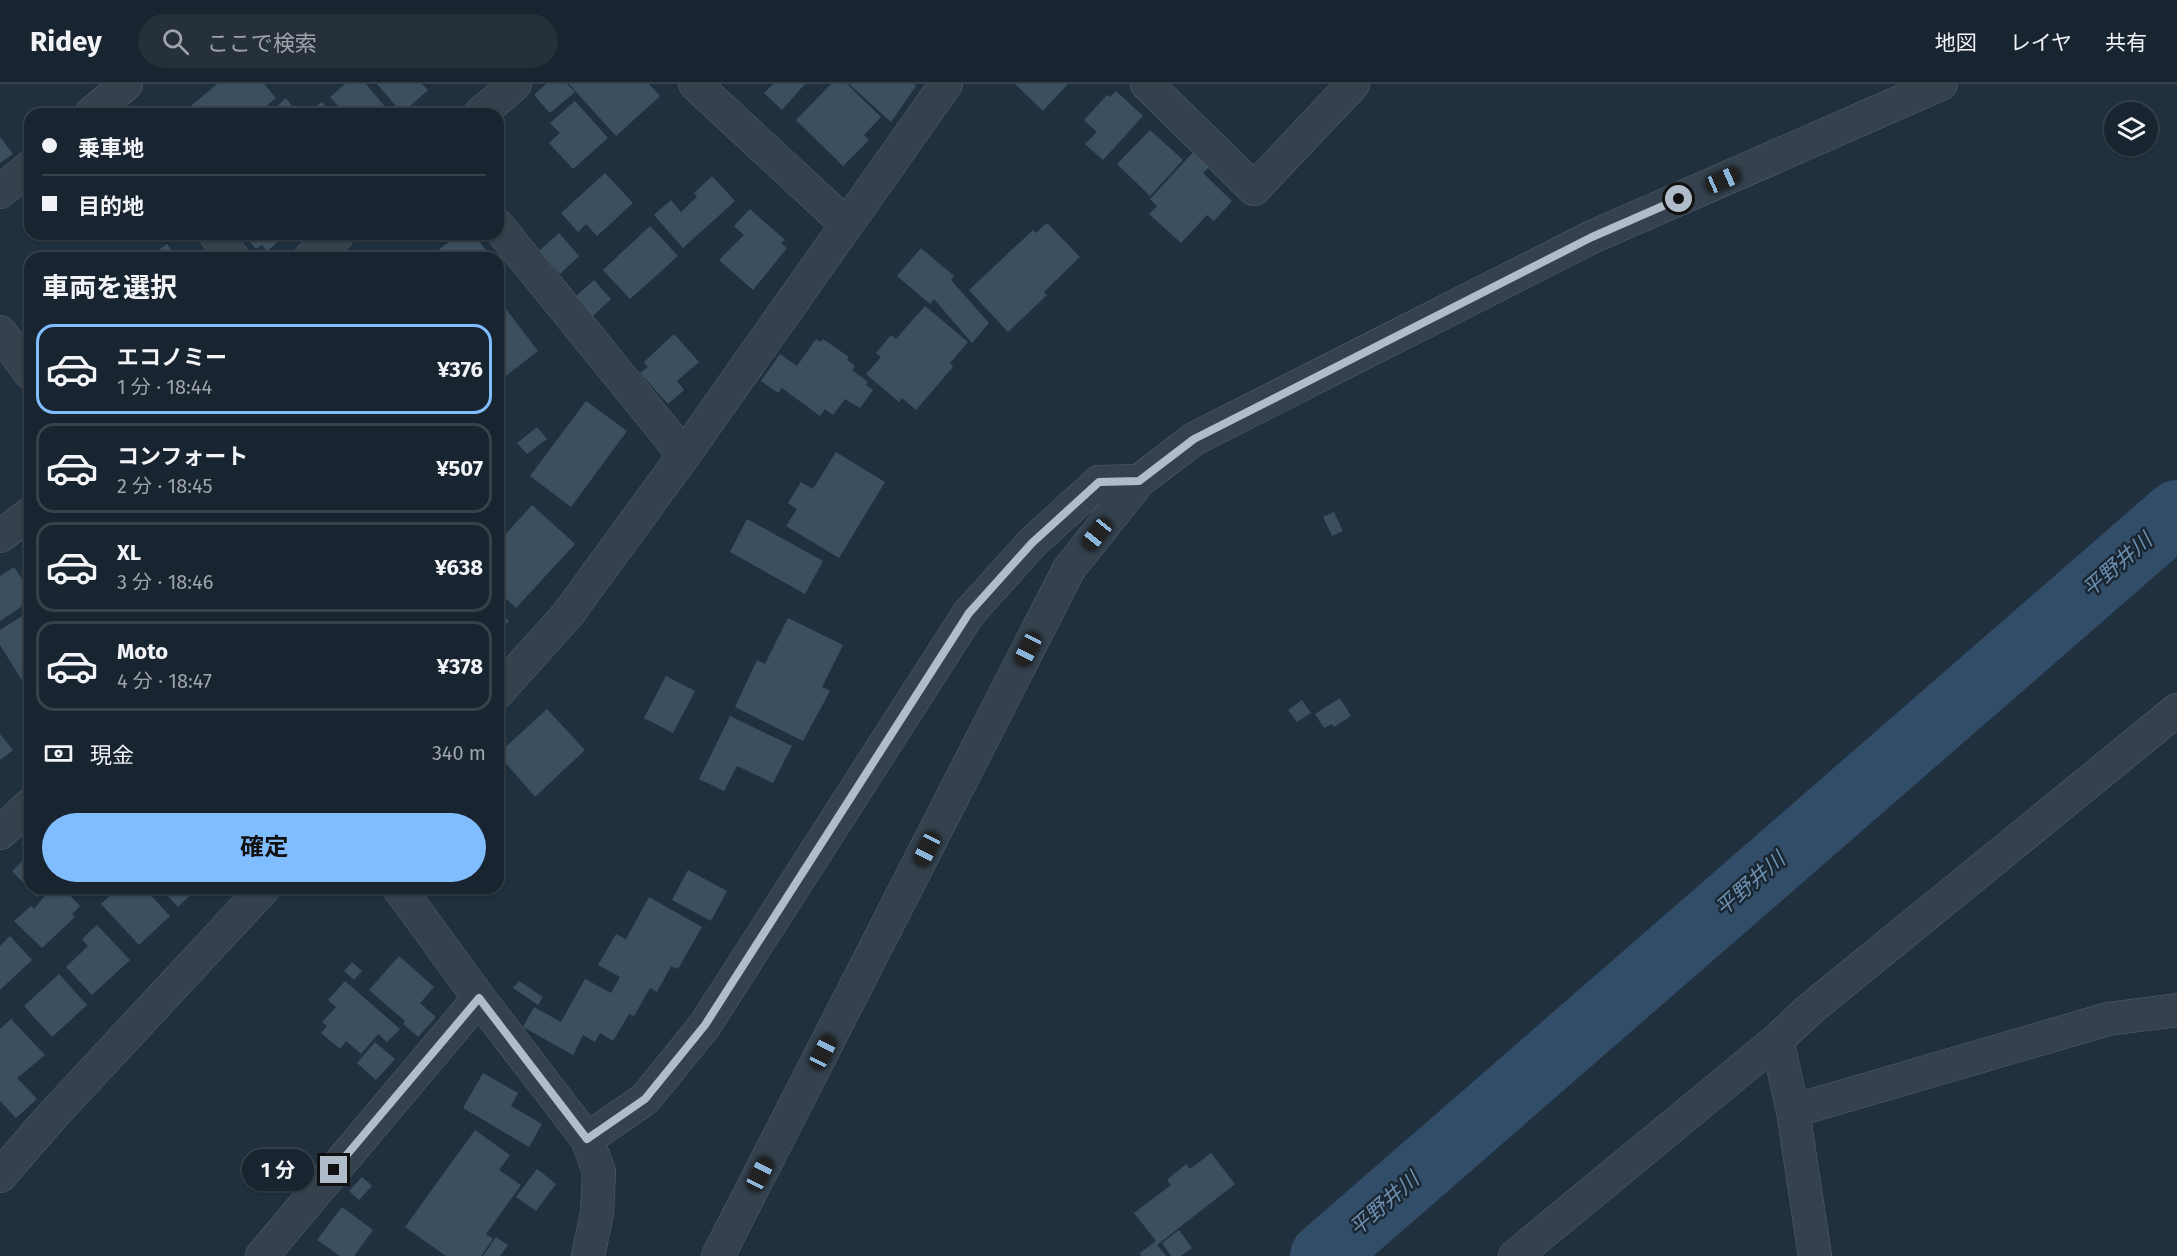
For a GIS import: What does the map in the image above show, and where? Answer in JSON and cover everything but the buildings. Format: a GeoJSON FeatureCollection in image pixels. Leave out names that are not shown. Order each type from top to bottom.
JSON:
{"type":"FeatureCollection","features":[{"type":"Feature","properties":{"kind":"street"},"geometry":{"type":"LineString","coordinates":[[487,108],[515,84]]}},
{"type":"Feature","properties":{"kind":"street"},"geometry":{"type":"LineString","coordinates":[[695,84],[846,224]]}},
{"type":"Feature","properties":{"kind":"street"},"geometry":{"type":"LineString","coordinates":[[504,685],[568,614],[684,455],[946,84]]}},
{"type":"Feature","properties":{"kind":"street"},"geometry":{"type":"LineString","coordinates":[[1147,84],[1254,189],[1353,84]]}},
{"type":"Feature","properties":{"kind":"street"},"geometry":{"type":"LineString","coordinates":[[718,1256],[1069,569],[1139,481],[1194,439],[1592,237],[1941,84]]}},
{"type":"Feature","properties":{"kind":"street"},"geometry":{"type":"LineString","coordinates":[[0,192],[24,171]]}},
{"type":"Feature","properties":{"kind":"street"},"geometry":{"type":"LineString","coordinates":[[504,233],[684,455]]}},
{"type":"Feature","properties":{"kind":"street"},"geometry":{"type":"LineString","coordinates":[[317,252],[331,240]]}},
{"type":"Feature","properties":{"kind":"street"},"geometry":{"type":"LineString","coordinates":[[0,332],[24,365]]}},
{"type":"Feature","properties":{"kind":"street"},"geometry":{"type":"LineString","coordinates":[[587,1139],[645,1099],[705,1025],[969,613],[1032,543],[1099,482],[1139,481]]}},
{"type":"Feature","properties":{"kind":"street"},"geometry":{"type":"LineString","coordinates":[[0,536],[24,518]]}},
{"type":"Feature","properties":{"kind":"street"},"geometry":{"type":"LineString","coordinates":[[1515,1256],[1777,1040],[1809,1010],[2177,710]]}},
{"type":"Feature","properties":{"kind":"street"},"geometry":{"type":"LineString","coordinates":[[0,833],[24,811]]}},
{"type":"Feature","properties":{"kind":"street"},"geometry":{"type":"LineString","coordinates":[[0,1176],[52,1116],[258,894]]}},
{"type":"Feature","properties":{"kind":"street"},"geometry":{"type":"LineString","coordinates":[[403,894],[479,998],[587,1139],[599,1172],[597,1213],[588,1256]]}},
{"type":"Feature","properties":{"kind":"street"},"geometry":{"type":"LineString","coordinates":[[262,1256],[479,998]]}},
{"type":"Feature","properties":{"kind":"street"},"geometry":{"type":"LineString","coordinates":[[1794,1111],[2108,1019],[2177,1010]]}},
{"type":"Feature","properties":{"kind":"street"},"geometry":{"type":"LineString","coordinates":[[1777,1040],[1794,1111],[1815,1256]]}},
{"type":"Feature","properties":{"kind":"waterway","name":"平野井川"},"geometry":{"type":"LineString","coordinates":[[1323,1256],[2177,513]]}},
{"type":"Feature","properties":{"kind":"route"},"geometry":{"type":"LineString","coordinates":[[334,1170],[479,998],[587,1139],[645,1099],[705,1025],[870,772],[969,613],[1032,543],[1099,482],[1139,481],[1194,439],[1592,237],[1679,199]]}}]}
